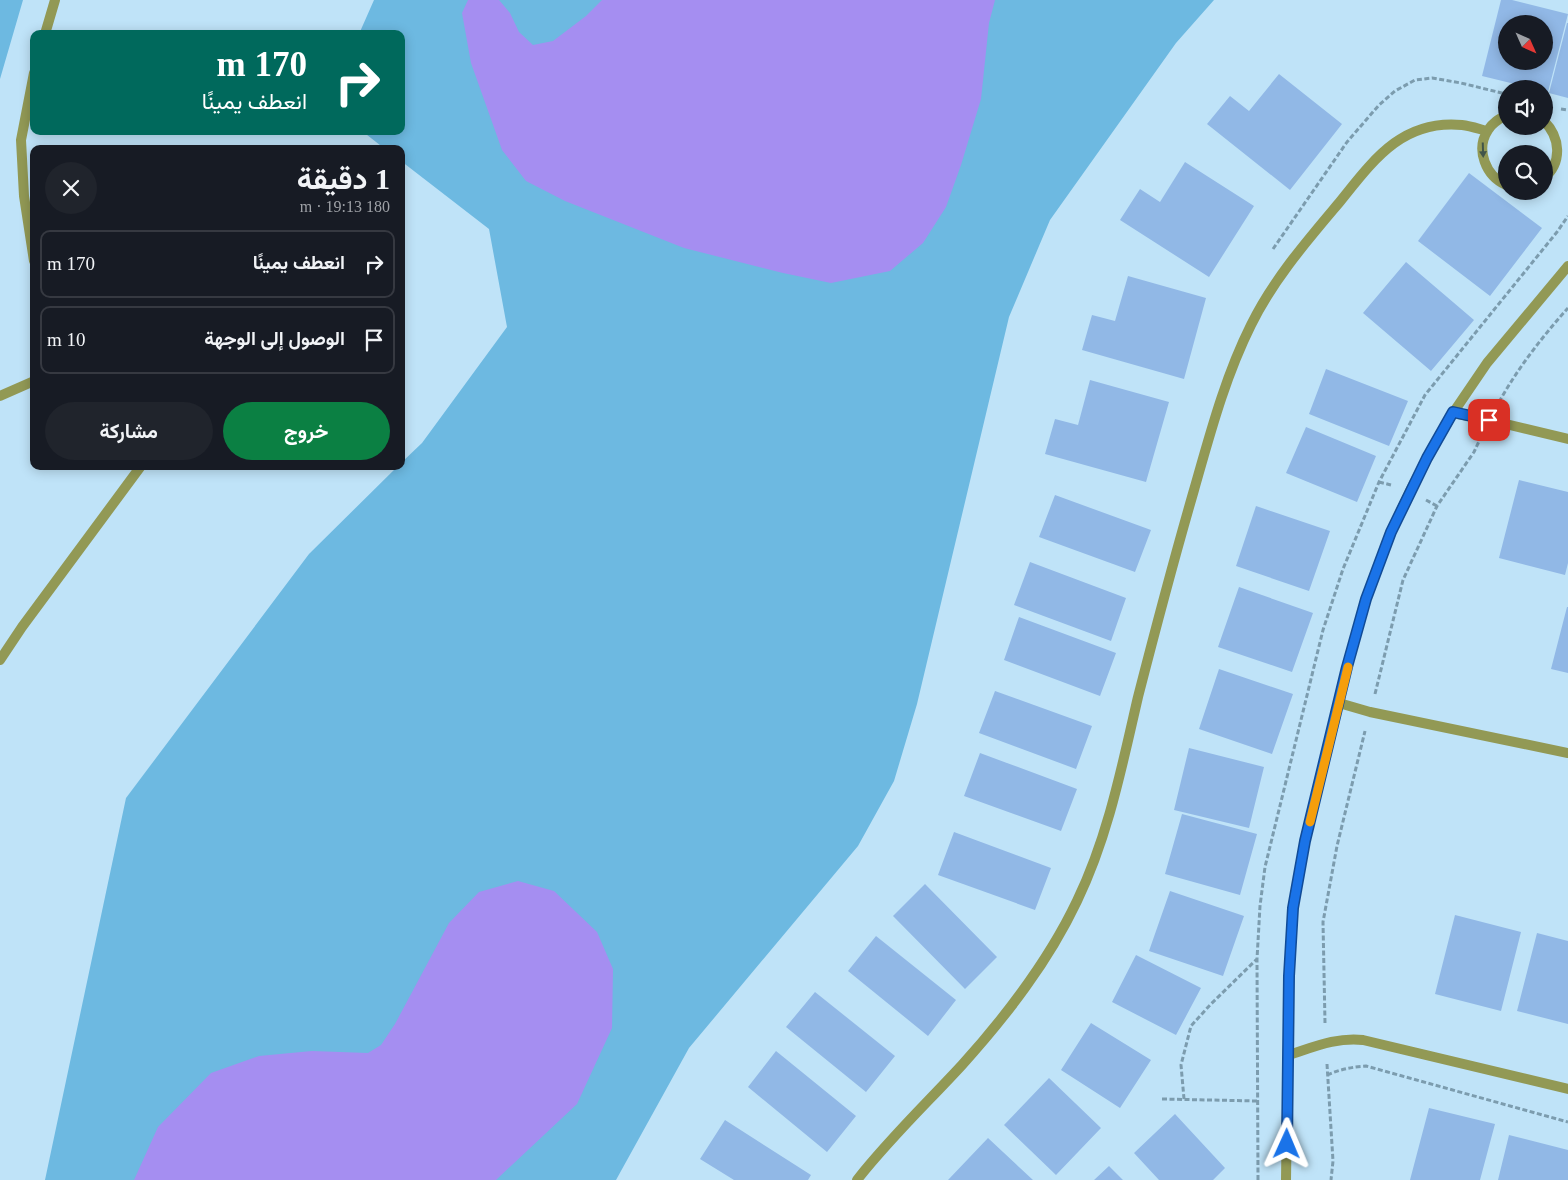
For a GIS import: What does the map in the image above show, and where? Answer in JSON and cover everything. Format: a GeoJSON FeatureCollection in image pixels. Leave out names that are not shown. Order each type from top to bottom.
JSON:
{"type":"FeatureCollection","features":[{"type":"Feature","properties":{"kind":"street"},"geometry":{"type":"LineString","coordinates":[[46,30],[55,0]]}},
{"type":"Feature","properties":{"kind":"street"},"geometry":{"type":"LineString","coordinates":[[30,94],[21,140],[24,196],[30,234]]}},
{"type":"Feature","properties":{"kind":"street"},"geometry":{"type":"LineString","coordinates":[[1498,120],[1487,131],[1483,142],[1483,155],[1486,167],[1493,177],[1498,180]]}},
{"type":"Feature","properties":{"kind":"street"},"geometry":{"type":"LineString","coordinates":[[857,1180],[908,1120],[961,1066],[1008,1012],[1044,962],[1077,900],[1103,836],[1161,604],[1212,426],[1229,373],[1256,314],[1292,260],[1372,162],[1393,143],[1415,131],[1439,125],[1463,125],[1487,131]]}},
{"type":"Feature","properties":{"kind":"street"},"geometry":{"type":"LineString","coordinates":[[1553,132],[1558,151],[1553,167]]}},
{"type":"Feature","properties":{"kind":"street"},"geometry":{"type":"LineString","coordinates":[[1286,1180],[1289,976],[1293,908],[1305,841],[1366,599],[1391,532],[1427,458],[1453,412],[1487,363],[1568,266]]}},
{"type":"Feature","properties":{"kind":"street"},"geometry":{"type":"LineString","coordinates":[[0,396],[30,383]]}},
{"type":"Feature","properties":{"kind":"street"},"geometry":{"type":"LineString","coordinates":[[1453,412],[1568,439]]}},
{"type":"Feature","properties":{"kind":"street"},"geometry":{"type":"LineString","coordinates":[[0,660],[22,627],[138,470]]}},
{"type":"Feature","properties":{"kind":"street"},"geometry":{"type":"LineString","coordinates":[[1339,703],[1370,712],[1568,753]]}},
{"type":"Feature","properties":{"kind":"street"},"geometry":{"type":"LineString","coordinates":[[1289,1055],[1337,1040],[1357,1039],[1568,1088]]}},
{"type":"Feature","properties":{"kind":"path"},"geometry":{"type":"LineString","coordinates":[[1184,1099],[1181,1065],[1191,1026],[1257,959]]}},
{"type":"Feature","properties":{"kind":"path"},"geometry":{"type":"LineString","coordinates":[[1327,1075],[1340,1069],[1366,1066],[1568,1122]]}},
{"type":"Feature","properties":{"kind":"path"},"geometry":{"type":"LineString","coordinates":[[1162,1098],[1257,1101]]}},
{"type":"Feature","properties":{"kind":"shaded area"},"geometry":{"type":"Polygon","coordinates":[[[0,0],[23,0],[0,79],[0,0]]]}},
{"type":"Feature","properties":{"kind":"shaded area"},"geometry":{"type":"Polygon","coordinates":[[[374,0],[1214,0],[1176,43],[1050,220],[1009,317],[917,704],[894,781],[858,846],[689,1048],[616,1180],[45,1180],[126,798],[309,554],[394,470],[405,470],[405,459],[422,443],[507,327],[489,229],[405,164],[405,145],[380,145],[367,135],[405,135],[405,30],[361,30],[374,0]]]}},
{"type":"Feature","properties":{"kind":"shaded area"},"geometry":{"type":"Polygon","coordinates":[[[468,0],[499,0],[510,13],[519,32],[533,45],[553,41],[586,16],[602,0],[995,0],[989,23],[981,99],[946,207],[923,243],[890,271],[831,283],[684,248],[565,201],[526,181],[502,150],[471,63],[462,13],[468,0]]]}},
{"type":"Feature","properties":{"kind":"shaded area"},"geometry":{"type":"Polygon","coordinates":[[[518,881],[554,891],[597,932],[613,969],[612,1028],[577,1104],[496,1180],[134,1180],[158,1127],[211,1073],[259,1056],[312,1051],[368,1053],[381,1045],[395,1024],[449,923],[479,892],[518,881]]]}},
{"type":"Feature","properties":{"kind":"building"},"geometry":{"type":"Polygon","coordinates":[[[1501,0],[1512,0],[1568,14],[1551,80],[1498,80],[1482,76],[1501,0]]]}},
{"type":"Feature","properties":{"kind":"building"},"geometry":{"type":"Polygon","coordinates":[[[1568,23],[1568,98],[1553,94],[1552,80],[1568,23]]]}},
{"type":"Feature","properties":{"kind":"building"},"geometry":{"type":"Polygon","coordinates":[[[1279,74],[1342,124],[1290,190],[1207,124],[1230,96],[1249,111],[1279,74]]]}},
{"type":"Feature","properties":{"kind":"building"},"geometry":{"type":"Polygon","coordinates":[[[1185,162],[1254,206],[1209,277],[1120,220],[1140,189],[1160,202],[1185,162]]]}},
{"type":"Feature","properties":{"kind":"building"},"geometry":{"type":"Polygon","coordinates":[[[1469,173],[1498,195],[1498,200],[1505,200],[1542,228],[1490,296],[1418,241],[1469,173]]]}},
{"type":"Feature","properties":{"kind":"building"},"geometry":{"type":"Polygon","coordinates":[[[1406,262],[1474,320],[1431,371],[1363,313],[1406,262]]]}},
{"type":"Feature","properties":{"kind":"building"},"geometry":{"type":"Polygon","coordinates":[[[1128,276],[1206,298],[1184,379],[1082,350],[1092,315],[1115,321],[1128,276]]]}},
{"type":"Feature","properties":{"kind":"building"},"geometry":{"type":"Polygon","coordinates":[[[1326,369],[1408,401],[1389,446],[1309,414],[1326,369]]]}},
{"type":"Feature","properties":{"kind":"building"},"geometry":{"type":"Polygon","coordinates":[[[1090,380],[1169,402],[1146,482],[1045,454],[1055,419],[1078,425],[1090,380]]]}},
{"type":"Feature","properties":{"kind":"building"},"geometry":{"type":"Polygon","coordinates":[[[1306,427],[1376,456],[1357,502],[1286,473],[1306,427]]]}},
{"type":"Feature","properties":{"kind":"building"},"geometry":{"type":"Polygon","coordinates":[[[1519,480],[1568,492],[1568,563],[1565,575],[1499,558],[1519,480]]]}},
{"type":"Feature","properties":{"kind":"building"},"geometry":{"type":"Polygon","coordinates":[[[1055,495],[1151,530],[1135,572],[1039,537],[1055,495]]]}},
{"type":"Feature","properties":{"kind":"building"},"geometry":{"type":"Polygon","coordinates":[[[1256,506],[1330,531],[1309,591],[1236,566],[1256,506]]]}},
{"type":"Feature","properties":{"kind":"building"},"geometry":{"type":"Polygon","coordinates":[[[1030,562],[1126,598],[1111,641],[1014,605],[1030,562]]]}},
{"type":"Feature","properties":{"kind":"building"},"geometry":{"type":"Polygon","coordinates":[[[1239,587],[1313,613],[1292,672],[1218,647],[1239,587]]]}},
{"type":"Feature","properties":{"kind":"building"},"geometry":{"type":"Polygon","coordinates":[[[1568,607],[1568,673],[1551,669],[1568,607]]]}},
{"type":"Feature","properties":{"kind":"building"},"geometry":{"type":"Polygon","coordinates":[[[1019,617],[1116,653],[1100,696],[1004,660],[1019,617]]]}},
{"type":"Feature","properties":{"kind":"building"},"geometry":{"type":"Polygon","coordinates":[[[1219,669],[1293,694],[1272,754],[1199,729],[1219,669]]]}},
{"type":"Feature","properties":{"kind":"building"},"geometry":{"type":"Polygon","coordinates":[[[995,691],[1092,726],[1076,769],[979,733],[995,691]]]}},
{"type":"Feature","properties":{"kind":"building"},"geometry":{"type":"Polygon","coordinates":[[[1189,748],[1264,767],[1249,828],[1174,810],[1189,748]]]}},
{"type":"Feature","properties":{"kind":"building"},"geometry":{"type":"Polygon","coordinates":[[[980,753],[1077,789],[1061,831],[964,796],[980,753]]]}},
{"type":"Feature","properties":{"kind":"building"},"geometry":{"type":"Polygon","coordinates":[[[1182,814],[1257,834],[1240,895],[1165,874],[1182,814]]]}},
{"type":"Feature","properties":{"kind":"building"},"geometry":{"type":"Polygon","coordinates":[[[954,832],[1051,868],[1035,910],[938,875],[954,832]]]}},
{"type":"Feature","properties":{"kind":"building"},"geometry":{"type":"Polygon","coordinates":[[[925,884],[997,957],[965,989],[893,916],[925,884]]]}},
{"type":"Feature","properties":{"kind":"building"},"geometry":{"type":"Polygon","coordinates":[[[1170,891],[1244,916],[1223,976],[1149,951],[1170,891]]]}},
{"type":"Feature","properties":{"kind":"building"},"geometry":{"type":"Polygon","coordinates":[[[1455,915],[1521,932],[1501,1011],[1435,994],[1455,915]]]}},
{"type":"Feature","properties":{"kind":"building"},"geometry":{"type":"Polygon","coordinates":[[[1537,933],[1568,941],[1568,1024],[1517,1011],[1537,933]]]}},
{"type":"Feature","properties":{"kind":"building"},"geometry":{"type":"Polygon","coordinates":[[[876,936],[956,1000],[928,1036],[848,971],[876,936]]]}},
{"type":"Feature","properties":{"kind":"building"},"geometry":{"type":"Polygon","coordinates":[[[1136,955],[1201,988],[1176,1035],[1112,1002],[1136,955]]]}},
{"type":"Feature","properties":{"kind":"building"},"geometry":{"type":"Polygon","coordinates":[[[815,992],[895,1056],[866,1092],[786,1027],[815,992]]]}},
{"type":"Feature","properties":{"kind":"building"},"geometry":{"type":"Polygon","coordinates":[[[1091,1023],[1151,1060],[1120,1108],[1061,1070],[1091,1023]]]}},
{"type":"Feature","properties":{"kind":"building"},"geometry":{"type":"Polygon","coordinates":[[[776,1051],[856,1116],[827,1152],[748,1087],[776,1051]]]}},
{"type":"Feature","properties":{"kind":"building"},"geometry":{"type":"Polygon","coordinates":[[[1049,1078],[1101,1128],[1056,1175],[1004,1125],[1049,1078]]]}},
{"type":"Feature","properties":{"kind":"building"},"geometry":{"type":"Polygon","coordinates":[[[1429,1108],[1495,1124],[1480,1180],[1410,1180],[1429,1108]]]}},
{"type":"Feature","properties":{"kind":"building"},"geometry":{"type":"Polygon","coordinates":[[[1175,1114],[1225,1168],[1213,1180],[1159,1180],[1134,1153],[1175,1114]]]}},
{"type":"Feature","properties":{"kind":"building"},"geometry":{"type":"Polygon","coordinates":[[[725,1120],[811,1175],[808,1180],[734,1180],[700,1159],[725,1120]]]}},
{"type":"Feature","properties":{"kind":"building"},"geometry":{"type":"Polygon","coordinates":[[[1509,1135],[1568,1150],[1568,1180],[1498,1180],[1509,1135]]]}},
{"type":"Feature","properties":{"kind":"building"},"geometry":{"type":"Polygon","coordinates":[[[988,1138],[1033,1180],[948,1180],[988,1138]]]}},
{"type":"Feature","properties":{"kind":"building"},"geometry":{"type":"Polygon","coordinates":[[[1109,1166],[1123,1180],[1094,1180],[1109,1166]]]}},
{"type":"Feature","properties":{"kind":"slow traffic"},"geometry":{"type":"LineString","coordinates":[[1310,822],[1348,667]]}},
{"type":"Feature","properties":{"kind":"route"},"geometry":{"type":"LineString","coordinates":[[1287,1144],[1289,976],[1293,908],[1305,841],[1347,667],[1366,599],[1391,532],[1427,458],[1453,412],[1489,420]]}}]}
